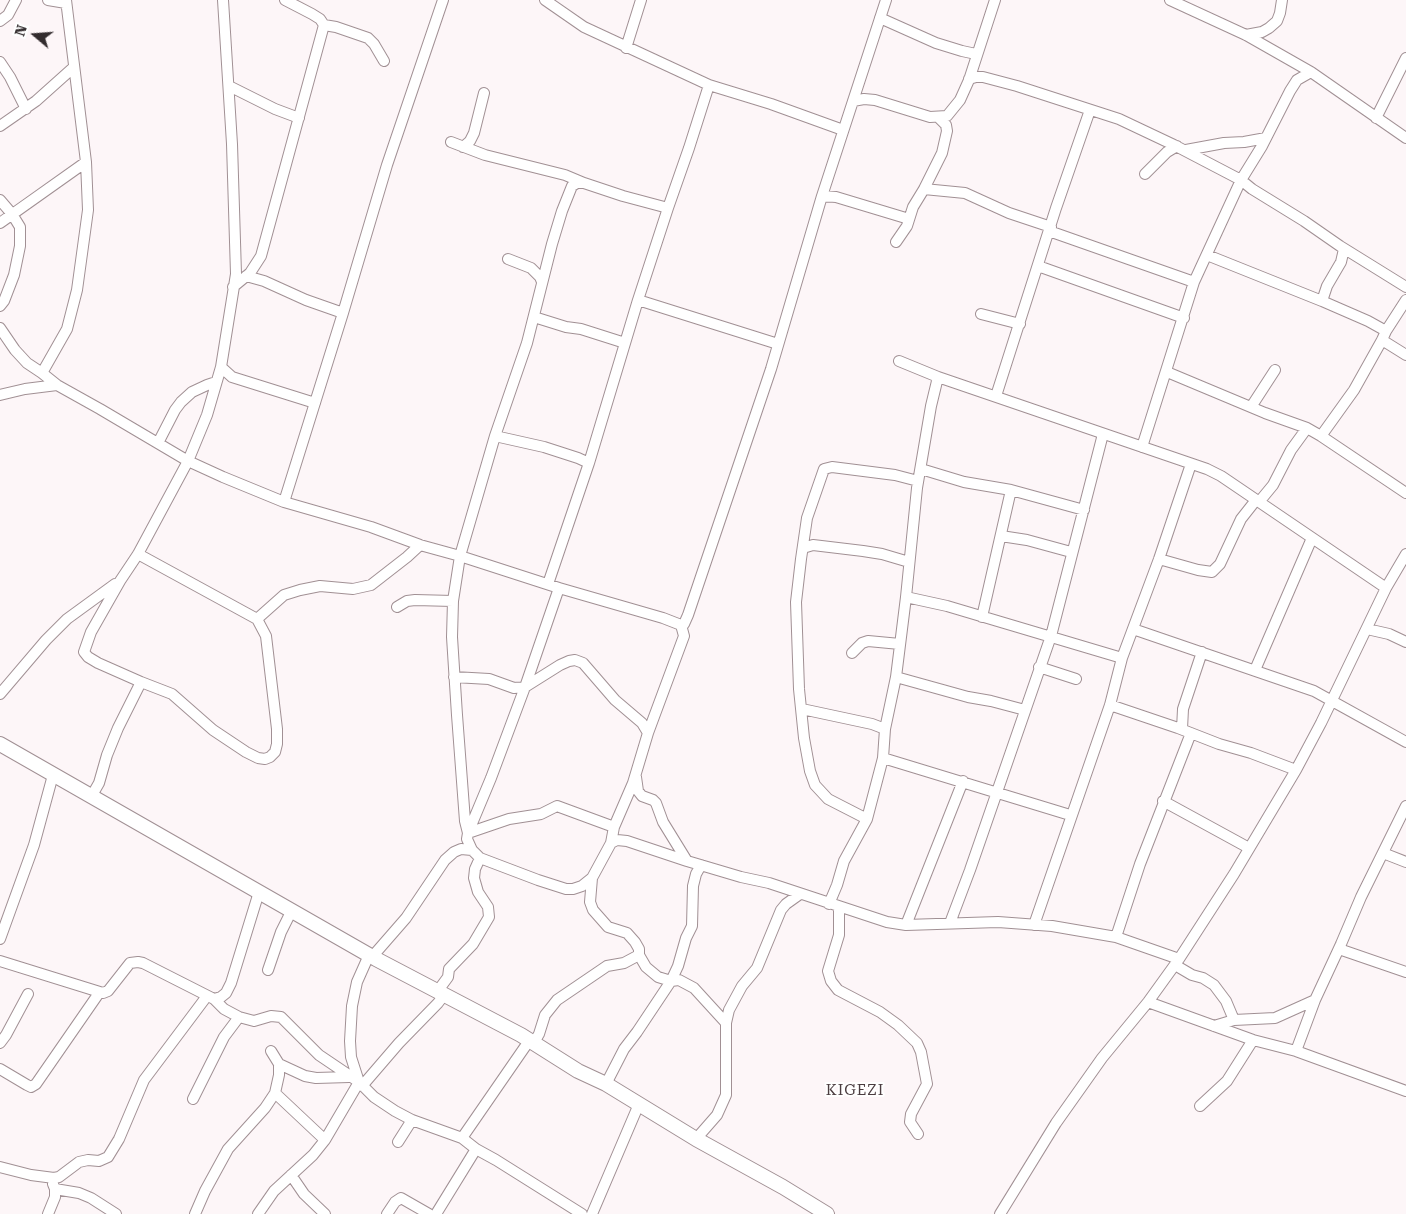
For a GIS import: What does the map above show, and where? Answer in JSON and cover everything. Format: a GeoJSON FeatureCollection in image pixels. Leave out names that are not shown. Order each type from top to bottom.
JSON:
{"type":"FeatureCollection","features":[{"type":"Feature","properties":{"kind":"main road"},"geometry":{"type":"LineString","coordinates":[[0,744],[370,956],[521,1035],[578,1071],[606,1084],[696,1139],[783,1187],[827,1214]]}},
{"type":"Feature","properties":{"kind":"street"},"geometry":{"type":"LineString","coordinates":[[0,21],[8,15],[16,0]]}},
{"type":"Feature","properties":{"kind":"street"},"geometry":{"type":"LineString","coordinates":[[42,373],[67,328],[77,290],[88,210],[86,162],[66,1],[48,0]]}},
{"type":"Feature","properties":{"kind":"street"},"geometry":{"type":"LineString","coordinates":[[138,554],[257,618],[266,636],[277,729],[275,752],[270,757],[265,759],[258,758],[246,752],[213,730],[172,694],[93,660],[84,652],[91,632],[138,554],[188,461],[207,415],[221,367],[236,274],[223,0]]}},
{"type":"Feature","properties":{"kind":"street"},"geometry":{"type":"LineString","coordinates":[[285,0],[320,19],[324,25],[368,38],[384,61]]}},
{"type":"Feature","properties":{"kind":"street"},"geometry":{"type":"LineString","coordinates":[[284,502],[387,165],[444,0]]}},
{"type":"Feature","properties":{"kind":"street"},"geometry":{"type":"LineString","coordinates":[[545,0],[584,27],[709,85],[771,104],[843,130]]}},
{"type":"Feature","properties":{"kind":"street"},"geometry":{"type":"LineString","coordinates":[[626,48],[641,0]]}},
{"type":"Feature","properties":{"kind":"street"},"geometry":{"type":"LineString","coordinates":[[681,625],[684,624],[688,615],[771,369],[822,196],[886,0]]}},
{"type":"Feature","properties":{"kind":"street"},"geometry":{"type":"LineString","coordinates":[[853,101],[874,100],[930,117],[947,116],[960,100],[969,79],[995,0]]}},
{"type":"Feature","properties":{"kind":"street"},"geometry":{"type":"LineString","coordinates":[[1170,0],[1246,35],[1311,72],[1406,138]]}},
{"type":"Feature","properties":{"kind":"street"},"geometry":{"type":"LineString","coordinates":[[1246,35],[1262,32],[1277,21],[1282,0]]}},
{"type":"Feature","properties":{"kind":"street"},"geometry":{"type":"LineString","coordinates":[[880,18],[936,43],[975,57]]}},
{"type":"Feature","properties":{"kind":"street"},"geometry":{"type":"LineString","coordinates":[[233,288],[259,261],[266,242],[324,25]]}},
{"type":"Feature","properties":{"kind":"street"},"geometry":{"type":"LineString","coordinates":[[1269,28],[1270,43],[1275,52]]}},
{"type":"Feature","properties":{"kind":"street"},"geometry":{"type":"LineString","coordinates":[[975,57],[976,70],[983,77]]}},
{"type":"Feature","properties":{"kind":"street"},"geometry":{"type":"LineString","coordinates":[[1376,118],[1406,58]]}},
{"type":"Feature","properties":{"kind":"street"},"geometry":{"type":"LineString","coordinates":[[0,62],[26,109]]}},
{"type":"Feature","properties":{"kind":"street"},"geometry":{"type":"LineString","coordinates":[[0,126],[26,109],[74,67]]}},
{"type":"Feature","properties":{"kind":"street"},"geometry":{"type":"LineString","coordinates":[[1142,447],[1194,282],[1242,180],[1297,80],[1311,72]]}},
{"type":"Feature","properties":{"kind":"street"},"geometry":{"type":"LineString","coordinates":[[969,79],[983,77],[1003,81],[1119,119],[1181,148],[1242,180],[1252,189],[1406,287]]}},
{"type":"Feature","properties":{"kind":"street"},"geometry":{"type":"LineString","coordinates":[[548,584],[588,463],[638,300],[709,85]]}},
{"type":"Feature","properties":{"kind":"street"},"geometry":{"type":"LineString","coordinates":[[228,86],[275,109],[299,118]]}},
{"type":"Feature","properties":{"kind":"street"},"geometry":{"type":"LineString","coordinates":[[463,146],[470,141],[474,134],[484,93]]}},
{"type":"Feature","properties":{"kind":"street"},"geometry":{"type":"LineString","coordinates":[[996,396],[1090,110]]}},
{"type":"Feature","properties":{"kind":"street"},"geometry":{"type":"LineString","coordinates":[[896,242],[940,158],[946,139],[946,125],[938,117]]}},
{"type":"Feature","properties":{"kind":"street"},"geometry":{"type":"LineString","coordinates":[[1145,174],[1167,152],[1181,148],[1266,138]]}},
{"type":"Feature","properties":{"kind":"street"},"geometry":{"type":"LineString","coordinates":[[451,142],[485,155],[565,175],[623,196],[668,208]]}},
{"type":"Feature","properties":{"kind":"street"},"geometry":{"type":"LineString","coordinates":[[0,223],[86,162]]}},
{"type":"Feature","properties":{"kind":"street"},"geometry":{"type":"LineString","coordinates":[[584,183],[577,183],[572,186],[552,244],[527,343],[495,436],[460,556],[453,601],[452,637],[467,839],[475,855],[566,889],[582,886],[592,878],[611,843],[614,827],[636,772],[648,733],[684,636],[681,625]]}},
{"type":"Feature","properties":{"kind":"street"},"geometry":{"type":"LineString","coordinates":[[924,189],[964,193],[1050,229],[1194,282]]}},
{"type":"Feature","properties":{"kind":"street"},"geometry":{"type":"LineString","coordinates":[[822,196],[836,197],[909,219]]}},
{"type":"Feature","properties":{"kind":"street"},"geometry":{"type":"LineString","coordinates":[[0,200],[12,214],[20,228],[20,246],[14,274],[4,301],[0,306]]}},
{"type":"Feature","properties":{"kind":"street"},"geometry":{"type":"LineString","coordinates":[[1322,301],[1327,286],[1341,262],[1344,249]]}},
{"type":"Feature","properties":{"kind":"street"},"geometry":{"type":"LineString","coordinates":[[1207,255],[1368,321],[1406,355]]}},
{"type":"Feature","properties":{"kind":"street"},"geometry":{"type":"LineString","coordinates":[[508,259],[531,268],[542,282]]}},
{"type":"Feature","properties":{"kind":"street"},"geometry":{"type":"LineString","coordinates":[[1038,266],[1184,318]]}},
{"type":"Feature","properties":{"kind":"street"},"geometry":{"type":"LineString","coordinates":[[246,276],[264,281],[343,313]]}},
{"type":"Feature","properties":{"kind":"street"},"geometry":{"type":"LineString","coordinates":[[638,300],[746,332],[778,344]]}},
{"type":"Feature","properties":{"kind":"street"},"geometry":{"type":"LineString","coordinates":[[1321,436],[1354,390],[1384,335],[1406,300]]}},
{"type":"Feature","properties":{"kind":"street"},"geometry":{"type":"LineString","coordinates":[[981,314],[1020,324]]}},
{"type":"Feature","properties":{"kind":"street"},"geometry":{"type":"LineString","coordinates":[[534,317],[625,343]]}},
{"type":"Feature","properties":{"kind":"street"},"geometry":{"type":"LineString","coordinates":[[0,328],[15,350],[27,363],[56,386],[100,408],[188,461],[223,477],[284,502],[371,527],[420,546],[460,556],[681,625]]}},
{"type":"Feature","properties":{"kind":"street"},"geometry":{"type":"LineString","coordinates":[[899,361],[938,377],[1221,476],[1386,588]]}},
{"type":"Feature","properties":{"kind":"street"},"geometry":{"type":"LineString","coordinates":[[221,367],[232,376],[315,403]]}},
{"type":"Feature","properties":{"kind":"street"},"geometry":{"type":"LineString","coordinates":[[1251,407],[1275,370]]}},
{"type":"Feature","properties":{"kind":"street"},"geometry":{"type":"LineString","coordinates":[[1167,372],[1307,428],[1406,493]]}},
{"type":"Feature","properties":{"kind":"street"},"geometry":{"type":"LineString","coordinates":[[829,904],[844,861],[866,819],[883,758],[885,730],[896,677],[918,481],[938,377]]}},
{"type":"Feature","properties":{"kind":"street"},"geometry":{"type":"LineString","coordinates":[[158,443],[181,402],[192,392],[216,382]]}},
{"type":"Feature","properties":{"kind":"street"},"geometry":{"type":"LineString","coordinates":[[0,395],[25,389],[56,386]]}},
{"type":"Feature","properties":{"kind":"street"},"geometry":{"type":"LineString","coordinates":[[1159,560],[1212,572],[1220,564],[1241,519],[1273,485],[1286,458],[1298,438],[1307,428]]}},
{"type":"Feature","properties":{"kind":"street"},"geometry":{"type":"LineString","coordinates":[[950,924],[1051,636],[1071,552],[1084,510],[1103,434]]}},
{"type":"Feature","properties":{"kind":"street"},"geometry":{"type":"LineString","coordinates":[[495,436],[544,447],[588,463]]}},
{"type":"Feature","properties":{"kind":"street"},"geometry":{"type":"LineString","coordinates":[[1034,925],[1070,815],[1110,705],[1122,658],[1159,560],[1191,464]]}},
{"type":"Feature","properties":{"kind":"street"},"geometry":{"type":"LineString","coordinates":[[866,819],[828,800],[815,785],[804,742],[799,689],[796,602],[807,518],[824,469],[832,467],[895,474],[918,481]]}},
{"type":"Feature","properties":{"kind":"street"},"geometry":{"type":"LineString","coordinates":[[921,469],[964,482],[1011,490],[1084,510]]}},
{"type":"Feature","properties":{"kind":"street"},"geometry":{"type":"LineString","coordinates":[[982,617],[1011,490]]}},
{"type":"Feature","properties":{"kind":"street"},"geometry":{"type":"LineString","coordinates":[[1001,536],[1027,540],[1071,552]]}},
{"type":"Feature","properties":{"kind":"street"},"geometry":{"type":"LineString","coordinates":[[1255,670],[1312,538]]}},
{"type":"Feature","properties":{"kind":"street"},"geometry":{"type":"LineString","coordinates":[[803,548],[813,545],[872,552],[893,556],[909,562]]}},
{"type":"Feature","properties":{"kind":"street"},"geometry":{"type":"LineString","coordinates":[[257,618],[284,595],[300,590],[320,586],[353,589],[372,585],[420,546]]}},
{"type":"Feature","properties":{"kind":"street"},"geometry":{"type":"LineString","coordinates":[[1000,1214],[1056,1123],[1102,1058],[1148,1002],[1177,962],[1249,848],[1296,770],[1333,701],[1386,588],[1406,554]]}},
{"type":"Feature","properties":{"kind":"street"},"geometry":{"type":"LineString","coordinates":[[0,694],[46,640],[67,619],[120,581]]}},
{"type":"Feature","properties":{"kind":"street"},"geometry":{"type":"LineString","coordinates":[[468,834],[525,687],[560,588]]}},
{"type":"Feature","properties":{"kind":"street"},"geometry":{"type":"LineString","coordinates":[[906,597],[947,606],[1122,658]]}},
{"type":"Feature","properties":{"kind":"street"},"geometry":{"type":"LineString","coordinates":[[397,607],[407,601],[415,600],[453,601]]}},
{"type":"Feature","properties":{"kind":"street"},"geometry":{"type":"LineString","coordinates":[[1133,629],[1314,691],[1406,742]]}},
{"type":"Feature","properties":{"kind":"street"},"geometry":{"type":"LineString","coordinates":[[1367,629],[1390,634],[1406,642]]}},
{"type":"Feature","properties":{"kind":"street"},"geometry":{"type":"LineString","coordinates":[[852,653],[862,643],[868,641],[900,644]]}},
{"type":"Feature","properties":{"kind":"street"},"geometry":{"type":"LineString","coordinates":[[1116,937],[1187,731],[1183,709],[1202,652]]}},
{"type":"Feature","properties":{"kind":"street"},"geometry":{"type":"LineString","coordinates":[[454,676],[489,679],[514,688],[525,687],[569,661],[575,660],[583,663],[615,700],[642,724],[648,733]]}},
{"type":"Feature","properties":{"kind":"street"},"geometry":{"type":"LineString","coordinates":[[1039,667],[1076,679]]}},
{"type":"Feature","properties":{"kind":"street"},"geometry":{"type":"LineString","coordinates":[[896,677],[1024,710]]}},
{"type":"Feature","properties":{"kind":"street"},"geometry":{"type":"LineString","coordinates":[[91,797],[99,783],[107,755],[118,728],[141,682]]}},
{"type":"Feature","properties":{"kind":"street"},"geometry":{"type":"LineString","coordinates":[[1110,705],[1296,770]]}},
{"type":"Feature","properties":{"kind":"street"},"geometry":{"type":"LineString","coordinates":[[802,709],[872,724],[885,730]]}},
{"type":"Feature","properties":{"kind":"street"},"geometry":{"type":"LineString","coordinates":[[883,758],[1070,815]]}},
{"type":"Feature","properties":{"kind":"street"},"geometry":{"type":"LineString","coordinates":[[636,772],[638,792],[656,803],[663,822],[687,861]]}},
{"type":"Feature","properties":{"kind":"street"},"geometry":{"type":"LineString","coordinates":[[0,939],[34,845],[53,775]]}},
{"type":"Feature","properties":{"kind":"street"},"geometry":{"type":"LineString","coordinates":[[906,925],[963,781]]}},
{"type":"Feature","properties":{"kind":"street"},"geometry":{"type":"LineString","coordinates":[[1164,801],[1249,848]]}},
{"type":"Feature","properties":{"kind":"street"},"geometry":{"type":"LineString","coordinates":[[468,834],[509,819],[541,814],[557,806],[614,827]]}},
{"type":"Feature","properties":{"kind":"street"},"geometry":{"type":"LineString","coordinates":[[1296,1050],[1315,1000],[1361,897],[1406,806]]}},
{"type":"Feature","properties":{"kind":"street"},"geometry":{"type":"LineString","coordinates":[[611,843],[618,840],[627,841],[687,861],[769,883],[886,922],[906,925],[998,922],[1052,926],[1116,937],[1177,962],[1192,975],[1204,978],[1214,985],[1226,1001],[1234,1020]]}},
{"type":"Feature","properties":{"kind":"street"},"geometry":{"type":"LineString","coordinates":[[357,1082],[351,1057],[350,1041],[352,1006],[357,982],[370,956],[406,918],[445,860],[461,849],[472,850]]}},
{"type":"Feature","properties":{"kind":"street"},"geometry":{"type":"LineString","coordinates":[[1383,853],[1406,862]]}},
{"type":"Feature","properties":{"kind":"street"},"geometry":{"type":"LineString","coordinates":[[258,1214],[274,1191],[313,1155],[325,1140],[357,1082],[438,1003],[440,993],[448,977],[448,969],[473,944],[489,917],[490,912],[486,902],[478,892],[474,878],[475,869],[480,858]]}},
{"type":"Feature","properties":{"kind":"street"},"geometry":{"type":"LineString","coordinates":[[606,1084],[624,1049],[638,1032],[672,981],[686,938],[692,926],[693,886],[701,865]]}},
{"type":"Feature","properties":{"kind":"street"},"geometry":{"type":"LineString","coordinates":[[592,878],[590,902],[593,910],[608,927],[627,933],[635,942],[639,955],[646,967],[653,974],[672,981],[679,980],[694,988],[726,1023]]}},
{"type":"Feature","properties":{"kind":"street"},"geometry":{"type":"LineString","coordinates":[[211,997],[221,997],[226,993],[259,892]]}},
{"type":"Feature","properties":{"kind":"street"},"geometry":{"type":"LineString","coordinates":[[696,1139],[717,1115],[726,1095],[726,1023],[729,1010],[742,986],[757,968],[782,910],[786,904],[800,894]]}},
{"type":"Feature","properties":{"kind":"street"},"geometry":{"type":"LineString","coordinates":[[0,905],[10,910]]}},
{"type":"Feature","properties":{"kind":"street"},"geometry":{"type":"LineString","coordinates":[[839,907],[837,948],[828,970],[831,980],[838,990],[880,1012],[898,1025],[917,1043],[921,1052],[927,1084],[911,1114],[910,1122],[918,1134]]}},
{"type":"Feature","properties":{"kind":"street"},"geometry":{"type":"LineString","coordinates":[[268,970],[281,932],[292,910]]}},
{"type":"Feature","properties":{"kind":"street"},"geometry":{"type":"LineString","coordinates":[[1339,949],[1406,972]]}},
{"type":"Feature","properties":{"kind":"street"},"geometry":{"type":"LineString","coordinates":[[462,1138],[531,1043],[540,1034],[545,1015],[557,1000],[607,966],[624,963],[639,955]]}},
{"type":"Feature","properties":{"kind":"street"},"geometry":{"type":"LineString","coordinates":[[0,960],[50,975],[98,993],[108,991],[130,963],[138,962],[211,997],[224,1009],[239,1017],[254,1021],[277,1016],[281,1017],[318,1055],[357,1082],[374,1097],[412,1120],[462,1138],[476,1150],[496,1160],[582,1214]]}},
{"type":"Feature","properties":{"kind":"street"},"geometry":{"type":"LineString","coordinates":[[0,1069],[30,1087],[36,1084],[98,993]]}},
{"type":"Feature","properties":{"kind":"street"},"geometry":{"type":"LineString","coordinates":[[0,1043],[28,994]]}},
{"type":"Feature","properties":{"kind":"street"},"geometry":{"type":"LineString","coordinates":[[0,1166],[46,1177],[60,1177],[82,1161],[99,1161],[108,1157],[119,1139],[144,1080],[211,997]]}},
{"type":"Feature","properties":{"kind":"street"},"geometry":{"type":"LineString","coordinates":[[1213,1026],[1234,1020],[1275,1018],[1315,1000]]}},
{"type":"Feature","properties":{"kind":"street"},"geometry":{"type":"LineString","coordinates":[[1148,1002],[1253,1040],[1296,1050],[1406,1091]]}},
{"type":"Feature","properties":{"kind":"street"},"geometry":{"type":"LineString","coordinates":[[193,1099],[224,1037],[239,1017]]}},
{"type":"Feature","properties":{"kind":"street"},"geometry":{"type":"LineString","coordinates":[[1200,1106],[1227,1081],[1253,1040]]}},
{"type":"Feature","properties":{"kind":"street"},"geometry":{"type":"LineString","coordinates":[[194,1214],[228,1149],[265,1108],[275,1092],[279,1075],[278,1064],[271,1051]]}},
{"type":"Feature","properties":{"kind":"street"},"geometry":{"type":"LineString","coordinates":[[278,1064],[305,1076],[357,1082]]}},
{"type":"Feature","properties":{"kind":"street"},"geometry":{"type":"LineString","coordinates":[[275,1092],[325,1140]]}},
{"type":"Feature","properties":{"kind":"street"},"geometry":{"type":"LineString","coordinates":[[592,1214],[639,1104]]}},
{"type":"Feature","properties":{"kind":"street"},"geometry":{"type":"LineString","coordinates":[[398,1142],[412,1120]]}},
{"type":"Feature","properties":{"kind":"street"},"geometry":{"type":"LineString","coordinates":[[436,1214],[476,1150]]}},
{"type":"Feature","properties":{"kind":"street"},"geometry":{"type":"LineString","coordinates":[[291,1175],[304,1194],[325,1214]]}},
{"type":"Feature","properties":{"kind":"street"},"geometry":{"type":"LineString","coordinates":[[46,1177],[53,1183],[56,1189],[48,1214]]}},
{"type":"Feature","properties":{"kind":"street"},"geometry":{"type":"LineString","coordinates":[[56,1189],[79,1193],[91,1198],[116,1214]]}},
{"type":"Feature","properties":{"kind":"street"},"geometry":{"type":"LineString","coordinates":[[387,1214],[401,1198],[429,1214]]}},
{"type":"Feature","properties":{"kind":"district","name":"KIGEZI"},"geometry":{"type":"Point","coordinates":[855,1091]}}]}
